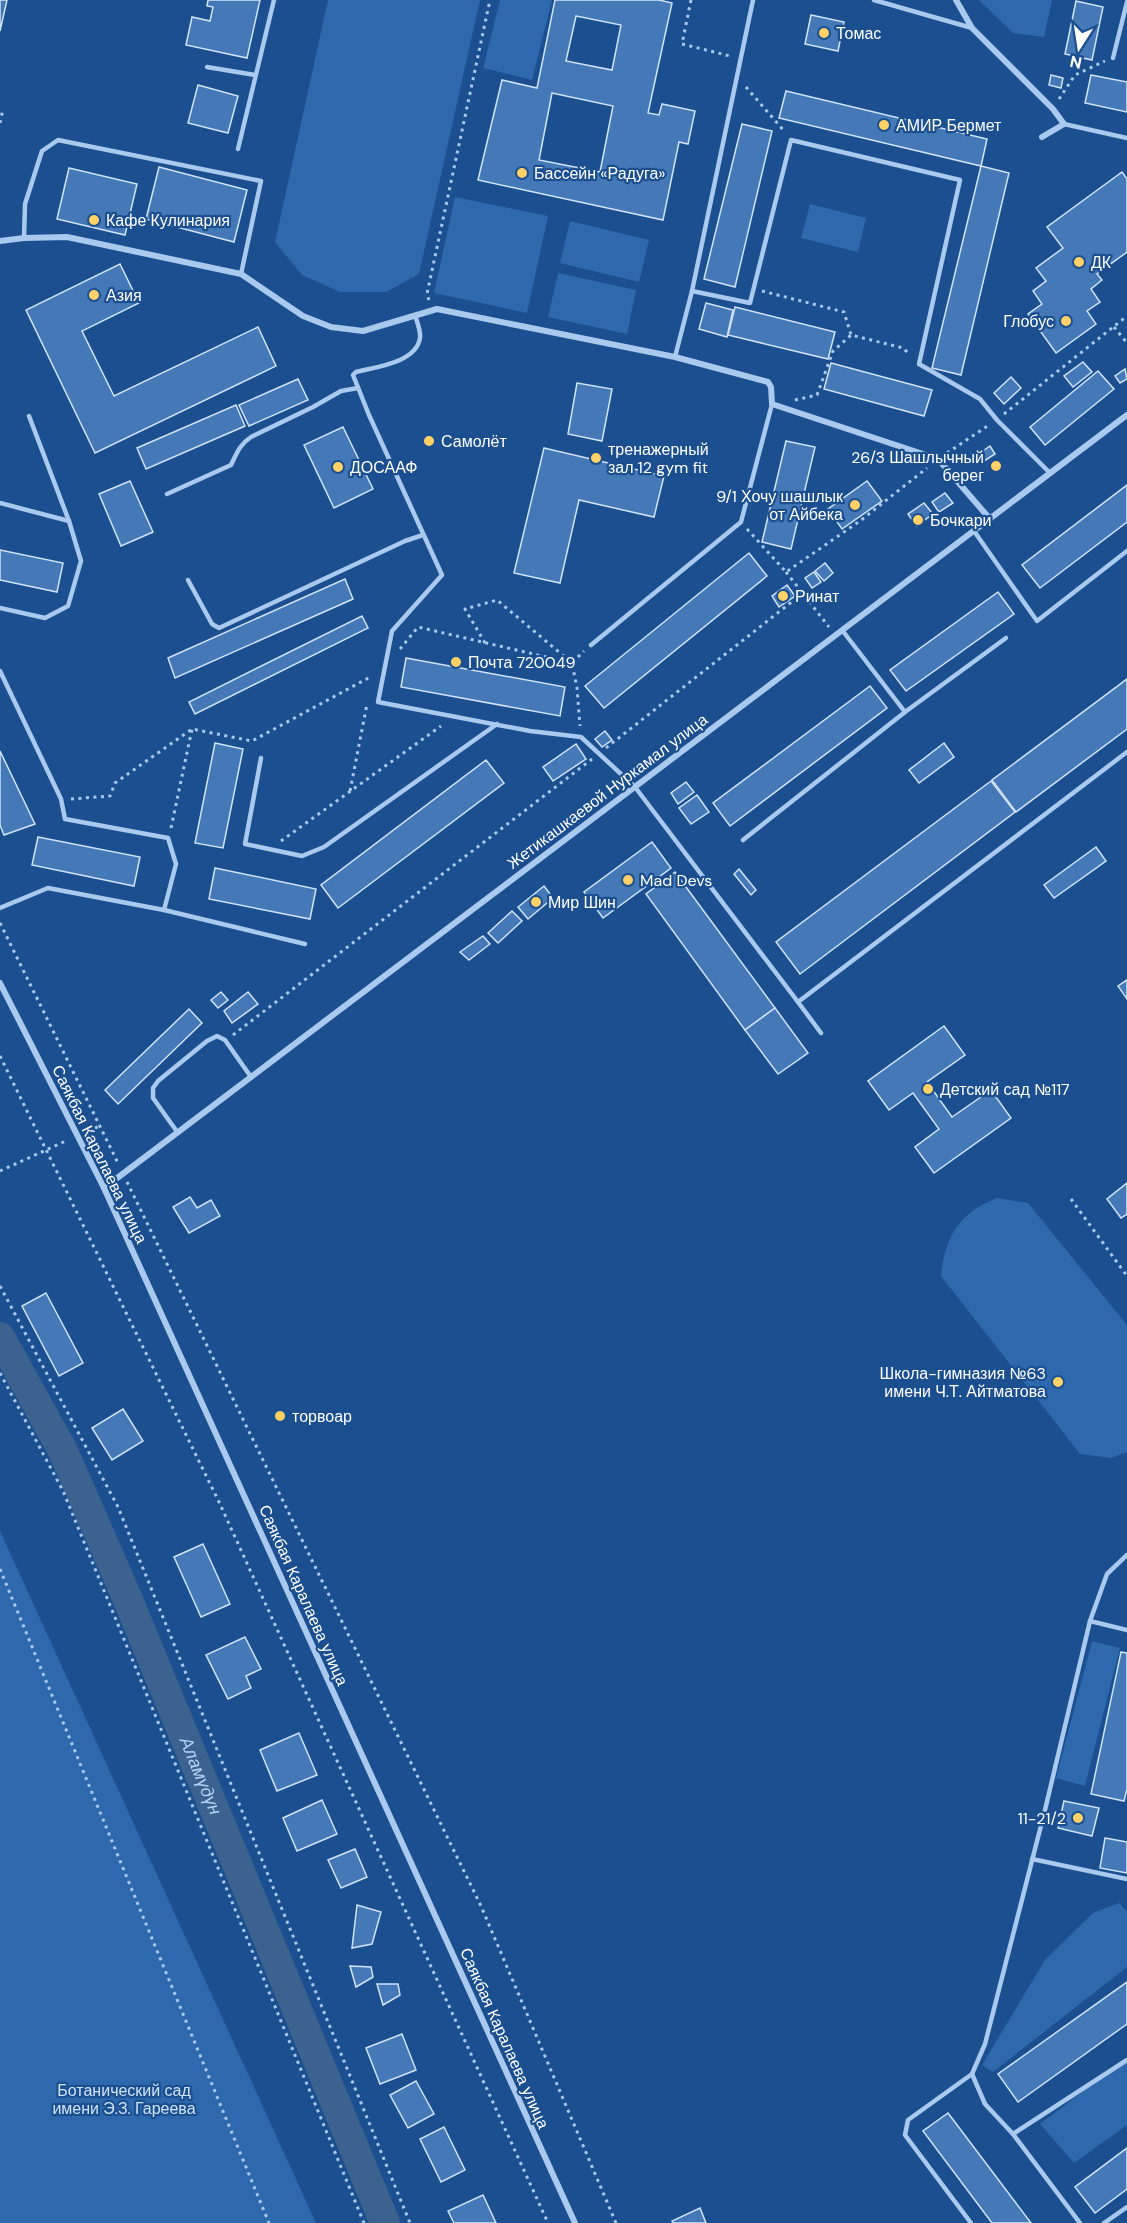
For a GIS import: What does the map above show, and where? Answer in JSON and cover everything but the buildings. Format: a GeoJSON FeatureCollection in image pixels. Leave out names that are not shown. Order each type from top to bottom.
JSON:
{"type":"FeatureCollection","features":[{"type":"Feature","properties":{"kind":"street"},"geometry":{"type":"LineString","coordinates":[[956,0],[972,28],[1053,109],[1064,123],[1042,137]]}},
{"type":"Feature","properties":{"kind":"street"},"geometry":{"type":"LineString","coordinates":[[0,241],[67,237],[241,274],[303,316],[331,327],[363,331],[437,309],[675,357],[768,382],[771,387],[772,404],[938,459],[990,519]]}},
{"type":"Feature","properties":{"kind":"street","name":"Жетикашкаевой Нуркамал улица"},"geometry":{"type":"LineString","coordinates":[[104,1188],[1127,415]]}},
{"type":"Feature","properties":{"kind":"street","name":"Саякбая Каралаева улица"},"geometry":{"type":"LineString","coordinates":[[0,983],[104,1188],[575,2223]]}},
{"type":"Feature","properties":{"kind":"lane"},"geometry":{"type":"LineString","coordinates":[[238,149],[274,0]]}},
{"type":"Feature","properties":{"kind":"lane"},"geometry":{"type":"LineString","coordinates":[[675,357],[692,291],[753,0]]}},
{"type":"Feature","properties":{"kind":"lane"},"geometry":{"type":"LineString","coordinates":[[874,0],[972,28]]}},
{"type":"Feature","properties":{"kind":"lane"},"geometry":{"type":"LineString","coordinates":[[1113,58],[1127,2]]}},
{"type":"Feature","properties":{"kind":"lane"},"geometry":{"type":"LineString","coordinates":[[207,67],[255,75]]}},
{"type":"Feature","properties":{"kind":"lane"},"geometry":{"type":"LineString","coordinates":[[1064,123],[1127,138]]}},
{"type":"Feature","properties":{"kind":"lane"},"geometry":{"type":"LineString","coordinates":[[24,238],[25,204],[42,151],[58,140],[261,181],[241,274]]}},
{"type":"Feature","properties":{"kind":"lane"},"geometry":{"type":"LineString","coordinates":[[692,291],[750,303],[791,141],[960,180],[920,364],[980,399],[997,420],[1050,473]]}},
{"type":"Feature","properties":{"kind":"lane"},"geometry":{"type":"LineString","coordinates":[[415,315],[420,338],[414,352],[399,360],[354,373],[358,387],[442,575],[392,631],[378,702],[581,737],[635,787],[821,1033]]}},
{"type":"Feature","properties":{"kind":"lane"},"geometry":{"type":"LineString","coordinates":[[167,494],[231,465],[243,442],[251,437],[313,407],[340,391],[358,387]]}},
{"type":"Feature","properties":{"kind":"lane"},"geometry":{"type":"LineString","coordinates":[[591,645],[741,522],[772,404]]}},
{"type":"Feature","properties":{"kind":"lane"},"geometry":{"type":"LineString","coordinates":[[0,608],[45,618],[68,606],[81,561],[69,521],[29,416]]}},
{"type":"Feature","properties":{"kind":"lane"},"geometry":{"type":"LineString","coordinates":[[0,503],[69,521]]}},
{"type":"Feature","properties":{"kind":"lane"},"geometry":{"type":"LineString","coordinates":[[974,531],[1037,621],[1127,550]]}},
{"type":"Feature","properties":{"kind":"lane"},"geometry":{"type":"LineString","coordinates":[[188,580],[212,624],[219,628],[405,541],[423,535]]}},
{"type":"Feature","properties":{"kind":"lane"},"geometry":{"type":"LineString","coordinates":[[842,630],[905,712]]}},
{"type":"Feature","properties":{"kind":"lane"},"geometry":{"type":"LineString","coordinates":[[743,840],[905,712],[1006,638]]}},
{"type":"Feature","properties":{"kind":"lane"},"geometry":{"type":"LineString","coordinates":[[0,671],[61,800],[65,819],[168,838],[176,864],[164,910]]}},
{"type":"Feature","properties":{"kind":"lane"},"geometry":{"type":"LineString","coordinates":[[261,758],[245,844],[302,856],[324,847],[497,724]]}},
{"type":"Feature","properties":{"kind":"lane"},"geometry":{"type":"LineString","coordinates":[[798,1002],[1126,756]]}},
{"type":"Feature","properties":{"kind":"lane"},"geometry":{"type":"LineString","coordinates":[[0,908],[48,888],[164,910],[304,944]]}},
{"type":"Feature","properties":{"kind":"lane"},"geometry":{"type":"LineString","coordinates":[[178,1132],[153,1098],[153,1088],[158,1081],[207,1041],[217,1036],[225,1040],[251,1077]]}},
{"type":"Feature","properties":{"kind":"lane"},"geometry":{"type":"LineString","coordinates":[[971,2223],[905,2135],[908,2120],[972,2074],[985,2044],[1090,1622],[1107,1574],[1127,1555]]}},
{"type":"Feature","properties":{"kind":"lane"},"geometry":{"type":"LineString","coordinates":[[1090,1622],[1127,1630]]}},
{"type":"Feature","properties":{"kind":"lane"},"geometry":{"type":"LineString","coordinates":[[1032,1859],[1127,1879]]}},
{"type":"Feature","properties":{"kind":"lane"},"geometry":{"type":"LineString","coordinates":[[1013,2134],[1127,2060]]}},
{"type":"Feature","properties":{"kind":"lane"},"geometry":{"type":"LineString","coordinates":[[972,2074],[986,2104],[1013,2134],[1080,2223]]}},
{"type":"Feature","properties":{"kind":"lane"},"geometry":{"type":"LineString","coordinates":[[1104,2223],[1127,2207]]}},
{"type":"Feature","properties":{"kind":"path"},"geometry":{"type":"LineString","coordinates":[[431,310],[427,294],[490,0]]}},
{"type":"Feature","properties":{"kind":"path"},"geometry":{"type":"LineString","coordinates":[[691,0],[682,44],[741,58]]}},
{"type":"Feature","properties":{"kind":"path"},"geometry":{"type":"LineString","coordinates":[[1053,109],[1075,75],[1113,58]]}},
{"type":"Feature","properties":{"kind":"path"},"geometry":{"type":"LineString","coordinates":[[737,77],[754,94],[791,141]]}},
{"type":"Feature","properties":{"kind":"path"},"geometry":{"type":"LineString","coordinates":[[0,123],[3,109]]}},
{"type":"Feature","properties":{"kind":"path"},"geometry":{"type":"LineString","coordinates":[[753,289],[844,312],[851,334]]}},
{"type":"Feature","properties":{"kind":"path"},"geometry":{"type":"LineString","coordinates":[[1114,327],[1127,343]]}},
{"type":"Feature","properties":{"kind":"path"},"geometry":{"type":"LineString","coordinates":[[851,334],[903,348],[920,364]]}},
{"type":"Feature","properties":{"kind":"path"},"geometry":{"type":"LineString","coordinates":[[795,400],[817,395],[833,351],[851,334]]}},
{"type":"Feature","properties":{"kind":"path"},"geometry":{"type":"LineString","coordinates":[[786,572],[836,635]]}},
{"type":"Feature","properties":{"kind":"path"},"geometry":{"type":"LineString","coordinates":[[225,1040],[600,753],[803,593]]}},
{"type":"Feature","properties":{"kind":"path"},"geometry":{"type":"LineString","coordinates":[[485,643],[465,609],[497,600],[572,663],[577,688],[581,737]]}},
{"type":"Feature","properties":{"kind":"path"},"geometry":{"type":"LineString","coordinates":[[397,652],[418,627],[572,663]]}},
{"type":"Feature","properties":{"kind":"path"},"geometry":{"type":"LineString","coordinates":[[572,663],[591,645]]}},
{"type":"Feature","properties":{"kind":"path"},"geometry":{"type":"LineString","coordinates":[[61,800],[110,796],[115,783],[192,729],[252,741],[384,669]]}},
{"type":"Feature","properties":{"kind":"path"},"geometry":{"type":"LineString","coordinates":[[350,792],[368,700],[378,702]]}},
{"type":"Feature","properties":{"kind":"path"},"geometry":{"type":"LineString","coordinates":[[270,849],[454,716]]}},
{"type":"Feature","properties":{"kind":"path"},"geometry":{"type":"LineString","coordinates":[[168,838],[192,729]]}},
{"type":"Feature","properties":{"kind":"path"},"geometry":{"type":"LineString","coordinates":[[0,923],[482,1906],[616,2223]]}},
{"type":"Feature","properties":{"kind":"path"},"geometry":{"type":"LineString","coordinates":[[0,1056],[219,1502],[548,2223]]}},
{"type":"Feature","properties":{"kind":"path"},"geometry":{"type":"LineString","coordinates":[[0,1171],[100,1126]]}},
{"type":"Feature","properties":{"kind":"path"},"geometry":{"type":"LineString","coordinates":[[1071,1199],[1127,1276]]}},
{"type":"Feature","properties":{"kind":"path"},"geometry":{"type":"LineString","coordinates":[[0,1286],[118,1507],[410,2223]]}},
{"type":"Feature","properties":{"kind":"path"},"geometry":{"type":"LineString","coordinates":[[0,1372],[63,1491],[364,2223]]}},
{"type":"Feature","properties":{"kind":"path"},"geometry":{"type":"LineString","coordinates":[[0,1569],[270,2223]]}},
{"type":"Feature","properties":{"kind":"green space"},"geometry":{"type":"Polygon","coordinates":[[[328,0],[480,0],[419,274],[386,292],[340,292],[302,275],[275,242],[328,0]]]}},
{"type":"Feature","properties":{"kind":"green space"},"geometry":{"type":"Polygon","coordinates":[[[500,0],[552,0],[532,80],[483,68],[500,0]]]}},
{"type":"Feature","properties":{"kind":"green space"},"geometry":{"type":"Polygon","coordinates":[[[979,0],[1052,0],[1044,37],[1013,33],[979,0]]]}},
{"type":"Feature","properties":{"kind":"green space"},"geometry":{"type":"Polygon","coordinates":[[[455,197],[548,216],[527,313],[434,293],[455,197]]]}},
{"type":"Feature","properties":{"kind":"green space"},"geometry":{"type":"Polygon","coordinates":[[[810,204],[866,218],[858,252],[801,238],[810,204]]]}},
{"type":"Feature","properties":{"kind":"green space"},"geometry":{"type":"Polygon","coordinates":[[[570,221],[649,240],[639,282],[560,263],[570,221]]]}},
{"type":"Feature","properties":{"kind":"green space"},"geometry":{"type":"Polygon","coordinates":[[[558,273],[636,290],[627,334],[548,317],[558,273]]]}},
{"type":"Feature","properties":{"kind":"green space"},"geometry":{"type":"Polygon","coordinates":[[[997,1198],[1028,1203],[1127,1325],[1127,1452],[1111,1458],[1080,1454],[941,1276],[946,1249],[958,1225],[974,1210],[997,1198]]]}},
{"type":"Feature","properties":{"kind":"green space","name":"Ботанический сад имени Э.З. Гареева"},"geometry":{"type":"Polygon","coordinates":[[[0,1530],[1,1533],[316,2223],[0,2223],[0,1530]]]}},
{"type":"Feature","properties":{"kind":"green space"},"geometry":{"type":"Polygon","coordinates":[[[1092,1641],[1120,1648],[1085,1786],[1056,1778],[1092,1641]]]}},
{"type":"Feature","properties":{"kind":"green space"},"geometry":{"type":"Polygon","coordinates":[[[1119,1903],[1127,1911],[1127,1967],[993,2072],[982,2065],[1045,1960],[1093,1913],[1119,1903]]]}},
{"type":"Feature","properties":{"kind":"green space"},"geometry":{"type":"Polygon","coordinates":[[[1127,2058],[1127,2125],[1074,2163],[1040,2124],[1127,2058]]]}},
{"type":"Feature","properties":{"kind":"waterway","name":"Аламүдүн"},"geometry":{"type":"LineString","coordinates":[[0,1337],[63,1451],[126,1595],[385,2223]]}},
{"type":"Feature","properties":{"kind":"place","name":"Томас"},"geometry":{"type":"Point","coordinates":[824,33]}},
{"type":"Feature","properties":{"kind":"place","name":"АМИР Бермет"},"geometry":{"type":"Point","coordinates":[884,125]}},
{"type":"Feature","properties":{"kind":"place","name":"Бассейн «Радуга»"},"geometry":{"type":"Point","coordinates":[522,173]}},
{"type":"Feature","properties":{"kind":"place","name":"Кафе Кулинария"},"geometry":{"type":"Point","coordinates":[94,220]}},
{"type":"Feature","properties":{"kind":"place","name":"ДК"},"geometry":{"type":"Point","coordinates":[1079,262]}},
{"type":"Feature","properties":{"kind":"place","name":"Азия"},"geometry":{"type":"Point","coordinates":[94,295]}},
{"type":"Feature","properties":{"kind":"place","name":"Глобус"},"geometry":{"type":"Point","coordinates":[1066,321]}},
{"type":"Feature","properties":{"kind":"place","name":"Самолёт"},"geometry":{"type":"Point","coordinates":[429,441]}},
{"type":"Feature","properties":{"kind":"place","name":"тренажерный зал 12 gym fit"},"geometry":{"type":"Point","coordinates":[596,458]}},
{"type":"Feature","properties":{"kind":"place","name":"26/3 Шашлычный берег"},"geometry":{"type":"Point","coordinates":[996,466]}},
{"type":"Feature","properties":{"kind":"place","name":"ДОСААФ"},"geometry":{"type":"Point","coordinates":[338,467]}},
{"type":"Feature","properties":{"kind":"place","name":"9/1 Хочу шашлык от Айбека"},"geometry":{"type":"Point","coordinates":[855,505]}},
{"type":"Feature","properties":{"kind":"place","name":"Бочкари"},"geometry":{"type":"Point","coordinates":[918,520]}},
{"type":"Feature","properties":{"kind":"place","name":"Ринат"},"geometry":{"type":"Point","coordinates":[783,596]}},
{"type":"Feature","properties":{"kind":"place","name":"Почта 720049"},"geometry":{"type":"Point","coordinates":[456,662]}},
{"type":"Feature","properties":{"kind":"place","name":"Mad Devs"},"geometry":{"type":"Point","coordinates":[628,880]}},
{"type":"Feature","properties":{"kind":"place","name":"Мир Шин"},"geometry":{"type":"Point","coordinates":[536,902]}},
{"type":"Feature","properties":{"kind":"place","name":"Детский сад №117"},"geometry":{"type":"Point","coordinates":[928,1089]}},
{"type":"Feature","properties":{"kind":"place","name":"Школа-гимназия №63 имени Ч.Т. Айтматова"},"geometry":{"type":"Point","coordinates":[1058,1382]}},
{"type":"Feature","properties":{"kind":"place","name":"торвоар"},"geometry":{"type":"Point","coordinates":[280,1416]}},
{"type":"Feature","properties":{"kind":"place","name":"11-21/2"},"geometry":{"type":"Point","coordinates":[1078,1818]}}]}
